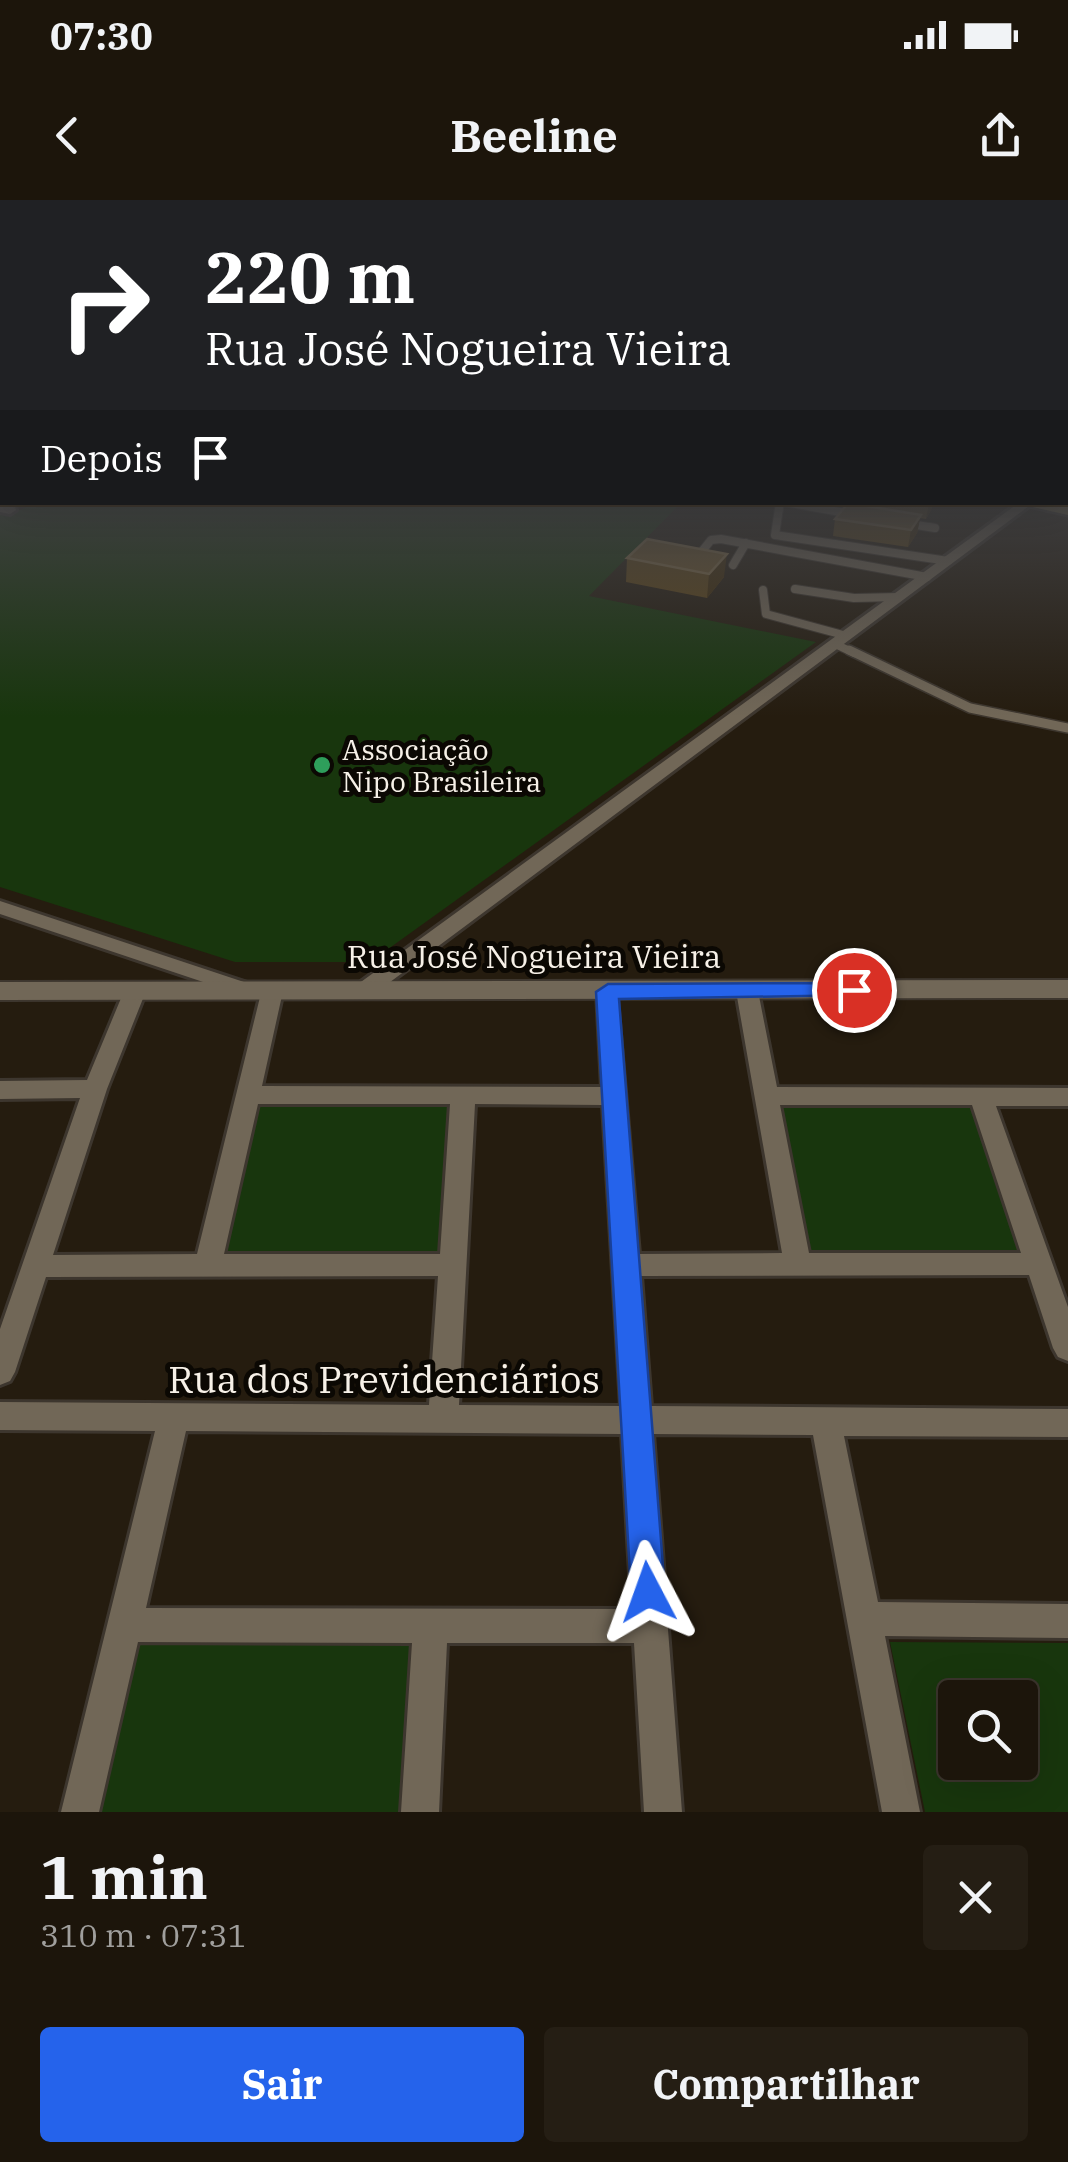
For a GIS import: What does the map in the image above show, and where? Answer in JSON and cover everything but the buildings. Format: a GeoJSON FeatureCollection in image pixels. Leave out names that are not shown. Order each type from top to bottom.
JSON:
{"type":"FeatureCollection","features":[{"type":"Feature","properties":{"kind":"street"},"geometry":{"type":"LineString","coordinates":[[362,992],[939,567]]}},
{"type":"Feature","properties":{"kind":"street"},"geometry":{"type":"LineString","coordinates":[[0,907],[262,991],[247,1096],[208,1266]]}},
{"type":"Feature","properties":{"kind":"street","name":"Rua José Nogueira Vieira"},"geometry":{"type":"LineString","coordinates":[[0,991],[1068,989]]}},
{"type":"Feature","properties":{"kind":"street"},"geometry":{"type":"LineString","coordinates":[[0,1372],[95,1089],[134,991]]}},
{"type":"Feature","properties":{"kind":"street"},"geometry":{"type":"LineString","coordinates":[[746,991],[798,1264]]}},
{"type":"Feature","properties":{"kind":"street"},"geometry":{"type":"LineString","coordinates":[[608,992],[663,1812]]}},
{"type":"Feature","properties":{"kind":"street"},"geometry":{"type":"LineString","coordinates":[[0,1090],[95,1089]]}},
{"type":"Feature","properties":{"kind":"street"},"geometry":{"type":"LineString","coordinates":[[247,1096],[615,1096]]}},
{"type":"Feature","properties":{"kind":"street"},"geometry":{"type":"LineString","coordinates":[[443,1419],[462,1096]]}},
{"type":"Feature","properties":{"kind":"street"},"geometry":{"type":"LineString","coordinates":[[766,1096],[1068,1097]]}},
{"type":"Feature","properties":{"kind":"street"},"geometry":{"type":"LineString","coordinates":[[980,1097],[1068,1348]]}},
{"type":"Feature","properties":{"kind":"street"},"geometry":{"type":"LineString","coordinates":[[626,1265],[1040,1264]]}},
{"type":"Feature","properties":{"kind":"street"},"geometry":{"type":"LineString","coordinates":[[37,1266],[452,1265]]}},
{"type":"Feature","properties":{"kind":"street","name":"Rua dos Previdenciários"},"geometry":{"type":"LineString","coordinates":[[0,1416],[1068,1423]]}},
{"type":"Feature","properties":{"kind":"street"},"geometry":{"type":"LineString","coordinates":[[80,1812],[174,1417]]}},
{"type":"Feature","properties":{"kind":"street"},"geometry":{"type":"LineString","coordinates":[[826,1421],[901,1812]]}},
{"type":"Feature","properties":{"kind":"street"},"geometry":{"type":"LineString","coordinates":[[864,1619],[1068,1621]]}},
{"type":"Feature","properties":{"kind":"street"},"geometry":{"type":"LineString","coordinates":[[126,1625],[650,1626]]}},
{"type":"Feature","properties":{"kind":"street"},"geometry":{"type":"LineString","coordinates":[[420,1812],[431,1625]]}},
{"type":"Feature","properties":{"kind":"lane"},"geometry":{"type":"LineString","coordinates":[[883,567],[926,577]]}},
{"type":"Feature","properties":{"kind":"lane"},"geometry":{"type":"LineString","coordinates":[[880,576],[887,568]]}},
{"type":"Feature","properties":{"kind":"lane"},"geometry":{"type":"LineString","coordinates":[[795,589],[854,598],[899,597]]}},
{"type":"Feature","properties":{"kind":"lane"},"geometry":{"type":"LineString","coordinates":[[763,590],[766,614],[841,640],[970,708],[1068,728]]}},
{"type":"Feature","properties":{"kind":"green space","name":"Associação Nipo Brasileira"},"geometry":{"type":"Polygon","coordinates":[[[0,567],[617,567],[589,596],[816,642],[370,962],[235,962],[0,887],[0,567]]]}},
{"type":"Feature","properties":{"kind":"green space"},"geometry":{"type":"Polygon","coordinates":[[[779,1104],[972,1104],[1023,1254],[808,1255],[779,1104]]]}},
{"type":"Feature","properties":{"kind":"green space"},"geometry":{"type":"Polygon","coordinates":[[[258,1105],[449,1105],[439,1254],[225,1254],[258,1105]]]}},
{"type":"Feature","properties":{"kind":"green space"},"geometry":{"type":"Polygon","coordinates":[[[137,1639],[416,1640],[404,1812],[96,1812],[137,1639]]]}},
{"type":"Feature","properties":{"kind":"green space"},"geometry":{"type":"Polygon","coordinates":[[[890,1642],[1068,1643],[1068,1812],[925,1812],[890,1642]]]}},
{"type":"Feature","properties":{"kind":"place","name":"Associação Nipo Brasileira"},"geometry":{"type":"Point","coordinates":[322,765]}},
{"type":"Feature","properties":{"kind":"route"},"geometry":{"type":"LineString","coordinates":[[648,1592],[608,992],[854,990]]}}]}
